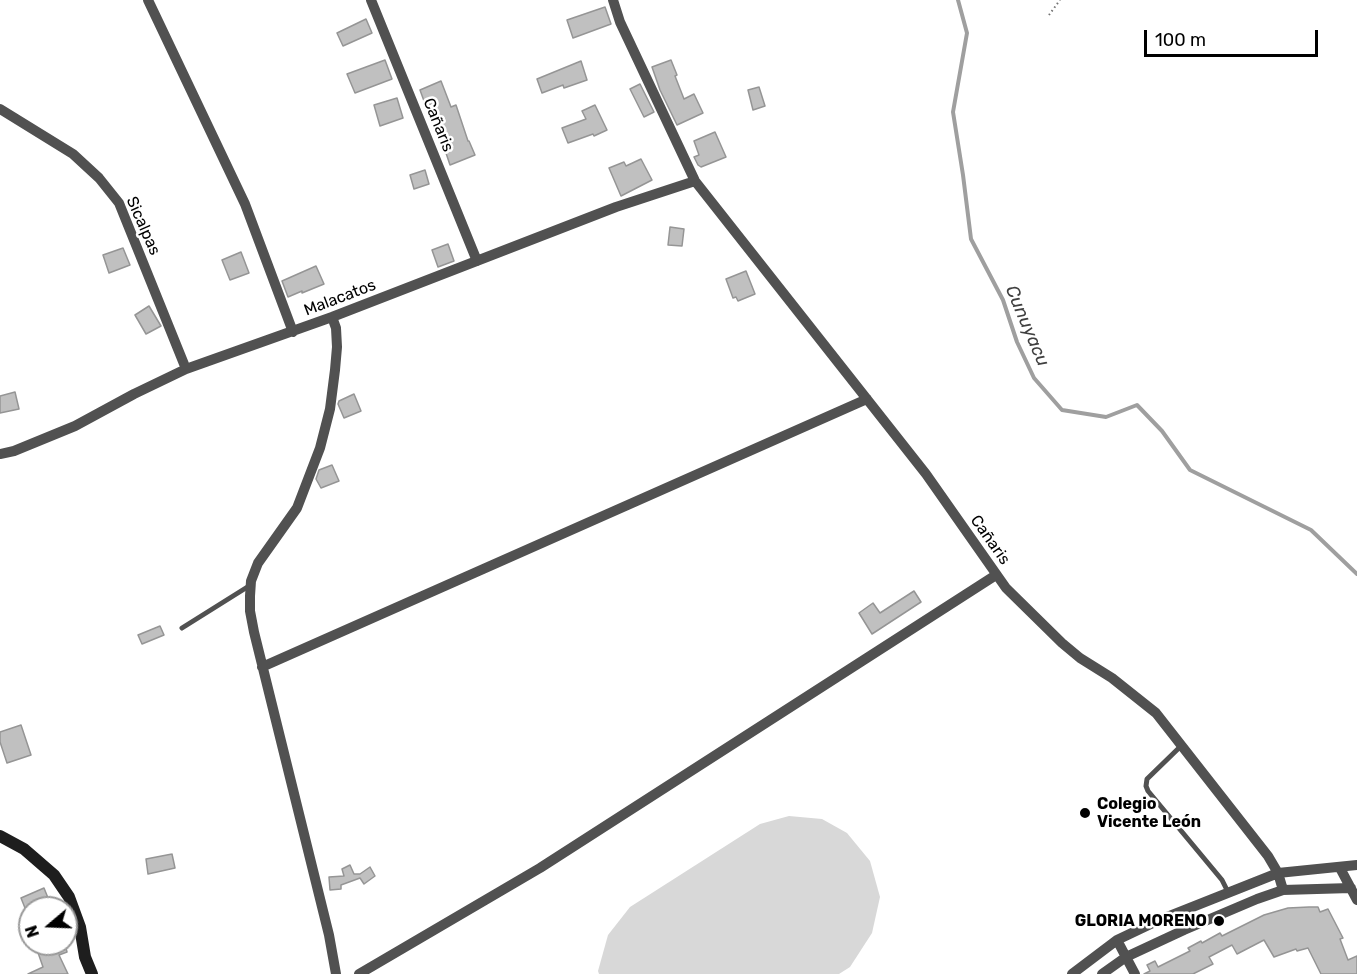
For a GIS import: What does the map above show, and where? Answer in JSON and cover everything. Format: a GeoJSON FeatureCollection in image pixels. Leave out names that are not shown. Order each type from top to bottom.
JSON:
{"type":"FeatureCollection","features":[{"type":"Feature","properties":{"kind":"street"},"geometry":{"type":"LineString","coordinates":[[148,0],[244,204],[293,332]]}},
{"type":"Feature","properties":{"kind":"street","name":"Cañaris"},"geometry":{"type":"LineString","coordinates":[[371,0],[477,261]]}},
{"type":"Feature","properties":{"kind":"street","name":"Cañaris"},"geometry":{"type":"LineString","coordinates":[[613,0],[620,22],[695,181],[926,474],[1005,588],[1080,658],[1112,678],[1156,712],[1268,856],[1278,873],[1283,890]]}},
{"type":"Feature","properties":{"kind":"street","name":"Sicalpas"},"geometry":{"type":"LineString","coordinates":[[0,109],[73,154],[99,178],[119,203],[186,369]]}},
{"type":"Feature","properties":{"kind":"street","name":"Malacatos"},"geometry":{"type":"LineString","coordinates":[[0,454],[14,451],[75,426],[186,369],[293,332],[616,207],[695,181]]}},
{"type":"Feature","properties":{"kind":"street"},"geometry":{"type":"LineString","coordinates":[[332,317],[336,328],[335,370],[330,409],[320,448],[297,508],[258,563],[251,585],[250,611],[329,935],[336,974]]}},
{"type":"Feature","properties":{"kind":"street"},"geometry":{"type":"LineString","coordinates":[[262,667],[867,399]]}},
{"type":"Feature","properties":{"kind":"street"},"geometry":{"type":"LineString","coordinates":[[359,974],[540,868],[996,574]]}},
{"type":"Feature","properties":{"kind":"street"},"geometry":{"type":"LineString","coordinates":[[0,836],[24,849],[54,875],[69,897],[80,927],[85,957],[92,974]]}},
{"type":"Feature","properties":{"kind":"street"},"geometry":{"type":"LineString","coordinates":[[1072,974],[1117,940],[1228,892],[1278,873],[1357,865]]}},
{"type":"Feature","properties":{"kind":"street"},"geometry":{"type":"LineString","coordinates":[[1340,868],[1357,900]]}},
{"type":"Feature","properties":{"kind":"street"},"geometry":{"type":"LineString","coordinates":[[1102,974],[1126,957],[1184,930],[1283,890],[1351,888]]}},
{"type":"Feature","properties":{"kind":"street"},"geometry":{"type":"LineString","coordinates":[[1117,940],[1135,974]]}},
{"type":"Feature","properties":{"kind":"lane"},"geometry":{"type":"LineString","coordinates":[[182,627],[251,585]]}},
{"type":"Feature","properties":{"kind":"lane"},"geometry":{"type":"LineString","coordinates":[[1182,745],[1148,779],[1146,786],[1222,880],[1228,892]]}},
{"type":"Feature","properties":{"kind":"path"},"geometry":{"type":"LineString","coordinates":[[1049,15],[1060,0]]}},
{"type":"Feature","properties":{"kind":"shaded area"},"geometry":{"type":"Polygon","coordinates":[[[789,816],[822,819],[847,833],[870,861],[880,897],[872,933],[850,967],[839,974],[599,974],[608,935],[630,907],[760,824],[789,816]]]}},
{"type":"Feature","properties":{"kind":"building"},"geometry":{"type":"Polygon","coordinates":[[[605,7],[611,24],[573,38],[567,20],[605,7]]]}},
{"type":"Feature","properties":{"kind":"building"},"geometry":{"type":"Polygon","coordinates":[[[366,19],[372,33],[343,46],[337,33],[366,19]]]}},
{"type":"Feature","properties":{"kind":"building"},"geometry":{"type":"Polygon","coordinates":[[[385,60],[392,79],[355,93],[347,74],[385,60]]]}},
{"type":"Feature","properties":{"kind":"building"},"geometry":{"type":"Polygon","coordinates":[[[671,60],[684,99],[694,94],[703,113],[677,125],[652,67],[671,60]]]}},
{"type":"Feature","properties":{"kind":"building"},"geometry":{"type":"Polygon","coordinates":[[[581,61],[587,80],[564,88],[563,85],[542,93],[537,79],[581,61]]]}},
{"type":"Feature","properties":{"kind":"building"},"geometry":{"type":"Polygon","coordinates":[[[441,81],[451,107],[456,105],[475,155],[450,165],[428,99],[424,101],[420,90],[441,81]]]}},
{"type":"Feature","properties":{"kind":"building"},"geometry":{"type":"Polygon","coordinates":[[[640,84],[654,112],[644,117],[630,89],[640,84]]]}},
{"type":"Feature","properties":{"kind":"building"},"geometry":{"type":"Polygon","coordinates":[[[759,87],[765,106],[753,110],[748,90],[759,87]]]}},
{"type":"Feature","properties":{"kind":"building"},"geometry":{"type":"Polygon","coordinates":[[[397,98],[403,118],[380,126],[374,105],[397,98]]]}},
{"type":"Feature","properties":{"kind":"building"},"geometry":{"type":"Polygon","coordinates":[[[595,105],[607,130],[568,143],[562,128],[586,119],[582,111],[595,105]]]}},
{"type":"Feature","properties":{"kind":"building"},"geometry":{"type":"Polygon","coordinates":[[[715,132],[726,157],[701,167],[694,157],[699,155],[694,141],[715,132]]]}},
{"type":"Feature","properties":{"kind":"building"},"geometry":{"type":"Polygon","coordinates":[[[641,159],[652,180],[621,196],[609,168],[624,162],[626,166],[641,159]]]}},
{"type":"Feature","properties":{"kind":"building"},"geometry":{"type":"Polygon","coordinates":[[[425,170],[429,184],[414,189],[410,175],[425,170]]]}},
{"type":"Feature","properties":{"kind":"building"},"geometry":{"type":"Polygon","coordinates":[[[670,227],[684,229],[682,246],[668,245],[670,227]]]}},
{"type":"Feature","properties":{"kind":"building"},"geometry":{"type":"Polygon","coordinates":[[[448,244],[454,261],[438,267],[432,250],[448,244]]]}},
{"type":"Feature","properties":{"kind":"building"},"geometry":{"type":"Polygon","coordinates":[[[123,248],[130,265],[109,273],[103,255],[123,248]]]}},
{"type":"Feature","properties":{"kind":"building"},"geometry":{"type":"Polygon","coordinates":[[[241,252],[249,273],[230,280],[222,260],[241,252]]]}},
{"type":"Feature","properties":{"kind":"building"},"geometry":{"type":"Polygon","coordinates":[[[316,266],[324,284],[288,297],[282,281],[316,266]]]}},
{"type":"Feature","properties":{"kind":"building"},"geometry":{"type":"Polygon","coordinates":[[[746,271],[755,294],[738,301],[736,297],[733,298],[726,279],[746,271]]]}},
{"type":"Feature","properties":{"kind":"building"},"geometry":{"type":"Polygon","coordinates":[[[149,306],[161,326],[146,334],[135,315],[149,306]]]}},
{"type":"Feature","properties":{"kind":"building"},"geometry":{"type":"Polygon","coordinates":[[[15,392],[19,409],[0,413],[0,396],[15,392]]]}},
{"type":"Feature","properties":{"kind":"building"},"geometry":{"type":"Polygon","coordinates":[[[354,394],[361,411],[344,418],[338,404],[339,401],[354,394]]]}},
{"type":"Feature","properties":{"kind":"building"},"geometry":{"type":"Polygon","coordinates":[[[332,465],[339,481],[321,488],[316,479],[319,470],[332,465]]]}},
{"type":"Feature","properties":{"kind":"building"},"geometry":{"type":"Polygon","coordinates":[[[914,591],[921,602],[872,634],[859,613],[873,603],[880,613],[914,591]]]}},
{"type":"Feature","properties":{"kind":"building"},"geometry":{"type":"Polygon","coordinates":[[[160,626],[164,635],[142,644],[138,635],[160,626]]]}},
{"type":"Feature","properties":{"kind":"building"},"geometry":{"type":"Polygon","coordinates":[[[21,725],[31,755],[7,763],[0,742],[0,732],[21,725]]]}},
{"type":"Feature","properties":{"kind":"building"},"geometry":{"type":"Polygon","coordinates":[[[172,854],[175,868],[148,874],[146,859],[172,854]]]}},
{"type":"Feature","properties":{"kind":"building"},"geometry":{"type":"Polygon","coordinates":[[[350,865],[354,874],[360,874],[370,867],[375,876],[364,884],[360,878],[341,885],[341,889],[330,890],[329,877],[344,876],[342,869],[350,865]]]}},
{"type":"Feature","properties":{"kind":"building"},"geometry":{"type":"Polygon","coordinates":[[[44,888],[47,896],[26,896],[44,888]]]}},
{"type":"Feature","properties":{"kind":"building"},"geometry":{"type":"Polygon","coordinates":[[[1318,907],[1320,912],[1328,909],[1343,938],[1340,939],[1348,960],[1357,956],[1357,974],[1321,974],[1308,948],[1297,951],[1296,949],[1274,957],[1264,940],[1237,954],[1232,945],[1209,957],[1213,964],[1193,974],[1144,974],[1150,971],[1147,965],[1155,961],[1158,967],[1190,951],[1188,948],[1201,941],[1202,943],[1220,933],[1222,936],[1264,915],[1288,908],[1318,907]]]}},
{"type":"Feature","properties":{"kind":"building"},"geometry":{"type":"Polygon","coordinates":[[[39,956],[59,956],[68,974],[28,974],[43,967],[39,956]]]}},
{"type":"Feature","properties":{"kind":"waterway","name":"Cunuyacu"},"geometry":{"type":"LineString","coordinates":[[958,0],[967,33],[953,112],[971,239],[1003,300],[1017,342],[1034,378],[1062,410],[1106,417],[1137,405],[1162,431],[1190,470],[1311,530],[1357,574]]}},
{"type":"Feature","properties":{"kind":"place","name":"Colegio Vicente León"},"geometry":{"type":"Point","coordinates":[1085,813]}},
{"type":"Feature","properties":{"kind":"place","name":"GLORIA MORENO"},"geometry":{"type":"Point","coordinates":[1219,921]}}]}
